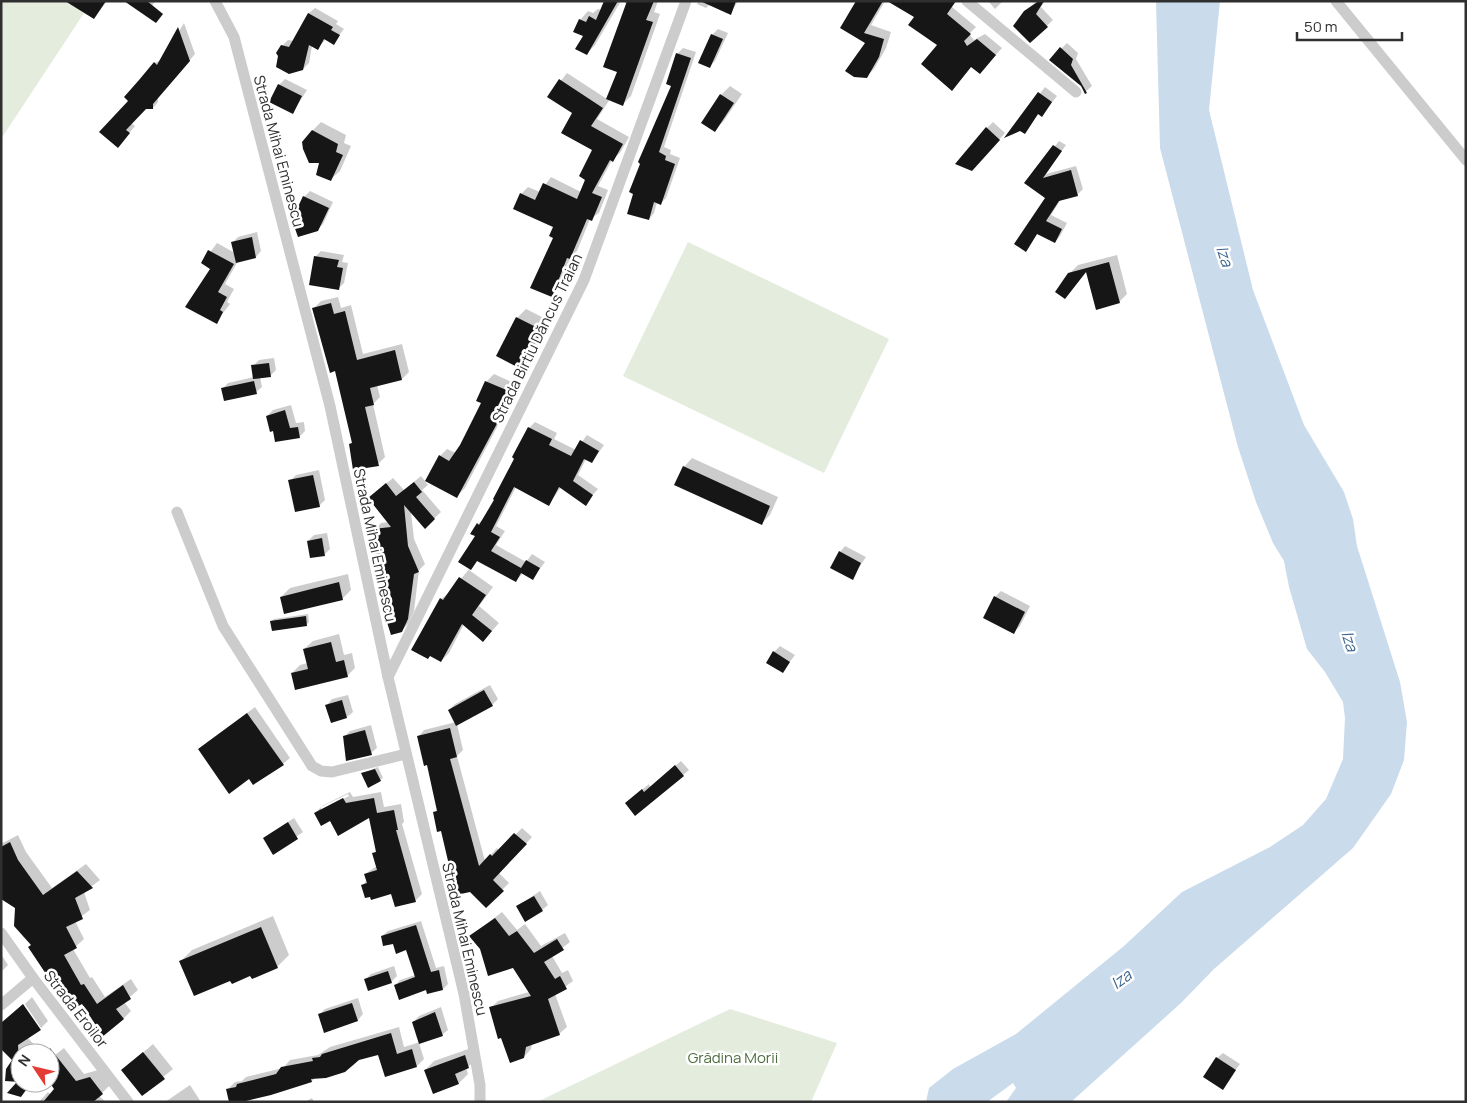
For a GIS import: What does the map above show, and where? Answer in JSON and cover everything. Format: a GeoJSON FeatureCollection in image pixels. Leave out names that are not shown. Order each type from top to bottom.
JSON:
{"type":"FeatureCollection","features":[{"type":"Feature","properties":{"kind":"street","name":"Strada Mihai Eminescu"},"geometry":{"type":"LineString","coordinates":[[215,1],[234,37],[328,397],[388,677],[464,994],[480,1085],[480,1102]]}},
{"type":"Feature","properties":{"kind":"street","name":"Strada Birtiu Dăncus Traian"},"geometry":{"type":"LineString","coordinates":[[388,677],[584,280],[686,1]]}},
{"type":"Feature","properties":{"kind":"street"},"geometry":{"type":"LineString","coordinates":[[967,1],[1076,92]]}},
{"type":"Feature","properties":{"kind":"street"},"geometry":{"type":"LineString","coordinates":[[1336,1],[1466,160]]}},
{"type":"Feature","properties":{"kind":"street"},"geometry":{"type":"LineString","coordinates":[[177,512],[223,626],[312,766],[321,771],[332,772],[406,754]]}},
{"type":"Feature","properties":{"kind":"street","name":"Strada Eroilor"},"geometry":{"type":"LineString","coordinates":[[1,933],[128,1102]]}},
{"type":"Feature","properties":{"kind":"street"},"geometry":{"type":"LineString","coordinates":[[1,1005],[33,978]]}},
{"type":"Feature","properties":{"kind":"green space"},"geometry":{"type":"Polygon","coordinates":[[[1,1],[73,1],[84,13],[1,139],[1,1]]]}},
{"type":"Feature","properties":{"kind":"green space"},"geometry":{"type":"Polygon","coordinates":[[[688,242],[889,339],[824,473],[623,376],[688,242]]]}},
{"type":"Feature","properties":{"kind":"green space","name":"Grădina Morii"},"geometry":{"type":"Polygon","coordinates":[[[730,1009],[837,1043],[811,1102],[537,1102],[730,1009]]]}},
{"type":"Feature","properties":{"kind":"water","name":"Iza"},"geometry":{"type":"Polygon","coordinates":[[[1156,1],[1220,1],[1209,110],[1253,290],[1304,425],[1344,492],[1353,519],[1357,546],[1400,682],[1407,722],[1404,760],[1391,794],[1353,848],[1214,969],[1181,1003],[1071,1102],[1006,1102],[1016,1088],[1013,1083],[987,1102],[926,1102],[929,1088],[953,1069],[1016,1034],[1124,946],[1182,892],[1270,847],[1303,825],[1326,799],[1343,759],[1345,718],[1343,702],[1325,672],[1307,649],[1289,587],[1284,561],[1273,543],[1256,502],[1238,447],[1160,148],[1156,1]]]}},
{"type":"Feature","properties":{"kind":"building"},"geometry":{"type":"Polygon","coordinates":[[[65,1],[106,1],[94,19],[65,1]]]}},
{"type":"Feature","properties":{"kind":"building"},"geometry":{"type":"Polygon","coordinates":[[[124,1],[147,1],[163,14],[156,23],[124,1]]]}},
{"type":"Feature","properties":{"kind":"building"},"geometry":{"type":"Polygon","coordinates":[[[604,1],[618,1],[587,55],[575,49],[583,36],[573,32],[579,19],[586,22],[589,16],[596,20],[604,1]]]}},
{"type":"Feature","properties":{"kind":"building"},"geometry":{"type":"Polygon","coordinates":[[[627,1],[654,1],[646,20],[653,22],[623,106],[606,99],[617,72],[603,67],[627,1]]]}},
{"type":"Feature","properties":{"kind":"building"},"geometry":{"type":"Polygon","coordinates":[[[700,1],[736,1],[731,15],[700,1]]]}},
{"type":"Feature","properties":{"kind":"building"},"geometry":{"type":"Polygon","coordinates":[[[856,1],[883,1],[864,33],[884,39],[879,57],[867,78],[854,77],[845,71],[865,43],[840,28],[856,1]]]}},
{"type":"Feature","properties":{"kind":"building"},"geometry":{"type":"Polygon","coordinates":[[[887,1],[956,1],[947,14],[971,34],[964,41],[967,46],[977,39],[996,55],[980,74],[971,67],[952,91],[921,64],[937,45],[908,25],[914,17],[887,1]]]}},
{"type":"Feature","properties":{"kind":"building"},"geometry":{"type":"Polygon","coordinates":[[[1039,1],[1044,1],[1036,14],[1048,27],[1030,43],[1013,26],[1024,11],[1039,1]]]}},
{"type":"Feature","properties":{"kind":"building"},"geometry":{"type":"Polygon","coordinates":[[[308,13],[333,27],[331,30],[340,35],[334,45],[324,39],[318,50],[309,45],[303,70],[289,74],[276,67],[278,56],[276,53],[281,45],[289,47],[308,13]]]}},
{"type":"Feature","properties":{"kind":"building"},"geometry":{"type":"Polygon","coordinates":[[[178,27],[190,61],[153,104],[153,109],[146,109],[126,130],[130,133],[118,148],[99,132],[128,101],[124,97],[154,62],[157,65],[178,27]]]}},
{"type":"Feature","properties":{"kind":"building"},"geometry":{"type":"Polygon","coordinates":[[[711,34],[723,39],[710,68],[698,63],[711,34]]]}},
{"type":"Feature","properties":{"kind":"building"},"geometry":{"type":"Polygon","coordinates":[[[1060,47],[1073,59],[1071,65],[1087,93],[1085,94],[1081,86],[1049,60],[1060,47]]]}},
{"type":"Feature","properties":{"kind":"building"},"geometry":{"type":"Polygon","coordinates":[[[676,53],[691,58],[659,152],[666,156],[665,160],[675,164],[661,205],[654,202],[649,220],[627,214],[633,194],[629,192],[640,164],[638,162],[671,86],[666,84],[676,53]]]}},
{"type":"Feature","properties":{"kind":"building"},"geometry":{"type":"Polygon","coordinates":[[[559,79],[603,108],[591,126],[623,144],[613,162],[610,160],[592,193],[602,197],[592,221],[587,219],[570,259],[567,258],[552,297],[530,288],[553,238],[549,236],[553,227],[513,209],[520,193],[535,200],[543,183],[577,199],[585,180],[579,176],[592,150],[561,133],[572,113],[547,97],[559,79]]]}},
{"type":"Feature","properties":{"kind":"building"},"geometry":{"type":"Polygon","coordinates":[[[278,84],[302,96],[293,114],[269,102],[278,84]]]}},
{"type":"Feature","properties":{"kind":"building"},"geometry":{"type":"Polygon","coordinates":[[[1038,92],[1052,102],[1042,117],[1038,114],[1025,134],[1020,131],[1004,138],[1038,92]]]}},
{"type":"Feature","properties":{"kind":"building"},"geometry":{"type":"Polygon","coordinates":[[[720,94],[734,103],[715,132],[701,123],[720,94]]]}},
{"type":"Feature","properties":{"kind":"building"},"geometry":{"type":"Polygon","coordinates":[[[986,127],[1000,140],[972,171],[955,164],[986,127]]]}},
{"type":"Feature","properties":{"kind":"building"},"geometry":{"type":"Polygon","coordinates":[[[312,130],[338,144],[336,152],[343,155],[331,181],[316,175],[319,163],[309,163],[303,149],[302,142],[312,130]]]}},
{"type":"Feature","properties":{"kind":"building"},"geometry":{"type":"Polygon","coordinates":[[[1053,145],[1062,151],[1043,178],[1071,170],[1078,196],[1059,201],[1046,221],[1062,229],[1055,243],[1037,234],[1026,252],[1014,244],[1045,198],[1024,183],[1053,145]]]}},
{"type":"Feature","properties":{"kind":"building"},"geometry":{"type":"Polygon","coordinates":[[[303,196],[329,208],[318,231],[298,237],[292,220],[303,196]]]}},
{"type":"Feature","properties":{"kind":"building"},"geometry":{"type":"Polygon","coordinates":[[[252,237],[256,258],[236,263],[231,242],[252,237]]]}},
{"type":"Feature","properties":{"kind":"building"},"geometry":{"type":"Polygon","coordinates":[[[208,250],[234,264],[218,292],[227,297],[220,310],[223,312],[217,324],[185,307],[210,269],[201,263],[208,250]]]}},
{"type":"Feature","properties":{"kind":"building"},"geometry":{"type":"Polygon","coordinates":[[[314,256],[339,260],[337,267],[343,268],[339,290],[309,285],[314,256]]]}},
{"type":"Feature","properties":{"kind":"building"},"geometry":{"type":"Polygon","coordinates":[[[1109,262],[1120,303],[1096,310],[1086,272],[1065,299],[1055,292],[1068,273],[1109,262]]]}},
{"type":"Feature","properties":{"kind":"building"},"geometry":{"type":"Polygon","coordinates":[[[331,303],[334,314],[345,311],[357,360],[395,350],[402,380],[370,388],[374,405],[365,407],[379,466],[353,470],[349,444],[352,443],[335,371],[330,373],[312,308],[331,303]]]}},
{"type":"Feature","properties":{"kind":"building"},"geometry":{"type":"Polygon","coordinates":[[[516,317],[542,330],[523,370],[496,356],[516,317]]]}},
{"type":"Feature","properties":{"kind":"building"},"geometry":{"type":"Polygon","coordinates":[[[269,363],[271,377],[253,379],[251,365],[269,363]]]}},
{"type":"Feature","properties":{"kind":"building"},"geometry":{"type":"Polygon","coordinates":[[[254,381],[257,394],[224,401],[221,388],[254,381]]]}},
{"type":"Feature","properties":{"kind":"building"},"geometry":{"type":"Polygon","coordinates":[[[485,381],[509,391],[498,417],[500,418],[457,498],[425,481],[439,455],[449,461],[460,445],[481,403],[476,401],[485,381]]]}},
{"type":"Feature","properties":{"kind":"building"},"geometry":{"type":"Polygon","coordinates":[[[285,410],[290,428],[298,427],[300,438],[275,442],[273,431],[270,432],[266,416],[285,410]]]}},
{"type":"Feature","properties":{"kind":"building"},"geometry":{"type":"Polygon","coordinates":[[[528,427],[552,439],[549,445],[571,456],[580,440],[599,451],[592,463],[584,459],[573,481],[593,495],[586,506],[559,487],[549,506],[514,487],[491,532],[500,537],[491,551],[521,568],[526,560],[540,568],[533,580],[521,573],[516,582],[477,561],[471,570],[458,562],[475,536],[470,534],[477,523],[479,525],[494,500],[514,459],[512,457],[528,427]]]}},
{"type":"Feature","properties":{"kind":"building"},"geometry":{"type":"Polygon","coordinates":[[[683,466],[770,506],[762,525],[674,485],[683,466]]]}},
{"type":"Feature","properties":{"kind":"building"},"geometry":{"type":"Polygon","coordinates":[[[313,475],[320,507],[295,512],[288,480],[313,475]]]}},
{"type":"Feature","properties":{"kind":"building"},"geometry":{"type":"Polygon","coordinates":[[[414,482],[422,492],[416,497],[435,519],[425,529],[404,505],[408,546],[419,572],[414,574],[408,619],[402,632],[391,635],[381,603],[392,599],[378,566],[373,529],[391,527],[368,498],[386,483],[396,496],[414,482]]]}},
{"type":"Feature","properties":{"kind":"building"},"geometry":{"type":"Polygon","coordinates":[[[322,538],[325,556],[310,558],[307,541],[322,538]]]}},
{"type":"Feature","properties":{"kind":"building"},"geometry":{"type":"Polygon","coordinates":[[[839,551],[861,563],[853,580],[830,568],[839,551]]]}},
{"type":"Feature","properties":{"kind":"building"},"geometry":{"type":"Polygon","coordinates":[[[459,577],[486,595],[472,615],[492,631],[483,642],[462,624],[441,662],[430,656],[428,659],[411,650],[440,598],[443,600],[459,577]]]}},
{"type":"Feature","properties":{"kind":"building"},"geometry":{"type":"Polygon","coordinates":[[[339,582],[343,600],[284,614],[280,597],[339,582]]]}},
{"type":"Feature","properties":{"kind":"building"},"geometry":{"type":"Polygon","coordinates":[[[994,596],[1025,612],[1014,634],[983,618],[994,596]]]}},
{"type":"Feature","properties":{"kind":"building"},"geometry":{"type":"Polygon","coordinates":[[[306,616],[307,626],[272,631],[270,621],[306,616]]]}},
{"type":"Feature","properties":{"kind":"building"},"geometry":{"type":"Polygon","coordinates":[[[331,642],[336,662],[344,660],[348,677],[295,690],[291,673],[308,669],[303,649],[331,642]]]}},
{"type":"Feature","properties":{"kind":"building"},"geometry":{"type":"Polygon","coordinates":[[[773,651],[790,662],[783,673],[766,663],[773,651]]]}},
{"type":"Feature","properties":{"kind":"building"},"geometry":{"type":"Polygon","coordinates":[[[484,690],[493,706],[456,726],[448,710],[484,690]]]}},
{"type":"Feature","properties":{"kind":"building"},"geometry":{"type":"Polygon","coordinates":[[[342,700],[347,718],[331,723],[325,705],[342,700]]]}},
{"type":"Feature","properties":{"kind":"building"},"geometry":{"type":"Polygon","coordinates":[[[247,713],[284,765],[253,785],[249,779],[229,794],[198,749],[247,713]]]}},
{"type":"Feature","properties":{"kind":"building"},"geometry":{"type":"Polygon","coordinates":[[[450,728],[457,757],[450,759],[479,866],[490,854],[492,856],[514,833],[527,844],[493,880],[504,891],[486,908],[470,892],[456,895],[441,831],[437,832],[433,812],[437,811],[427,765],[424,766],[417,736],[450,728]]]}},
{"type":"Feature","properties":{"kind":"building"},"geometry":{"type":"Polygon","coordinates":[[[365,730],[372,755],[346,761],[343,736],[365,730]]]}},
{"type":"Feature","properties":{"kind":"building"},"geometry":{"type":"Polygon","coordinates":[[[675,765],[684,776],[635,816],[625,803],[642,789],[644,792],[675,765]]]}},
{"type":"Feature","properties":{"kind":"building"},"geometry":{"type":"Polygon","coordinates":[[[375,769],[381,781],[368,788],[361,773],[375,769]]]}},
{"type":"Feature","properties":{"kind":"building"},"geometry":{"type":"Polygon","coordinates":[[[343,798],[346,803],[374,798],[377,813],[394,810],[398,830],[396,830],[416,902],[395,907],[391,894],[371,900],[370,897],[365,898],[361,885],[367,883],[364,874],[377,870],[372,853],[376,852],[369,818],[338,836],[330,821],[321,826],[314,813],[343,798]]]}},
{"type":"Feature","properties":{"kind":"building"},"geometry":{"type":"Polygon","coordinates":[[[288,822],[298,839],[273,855],[263,838],[288,822]]]}},
{"type":"Feature","properties":{"kind":"building"},"geometry":{"type":"Polygon","coordinates":[[[10,842],[18,860],[43,895],[77,871],[93,888],[75,898],[83,919],[66,927],[77,948],[64,955],[81,985],[84,984],[97,1004],[123,985],[131,999],[116,1009],[124,1019],[96,1042],[89,1033],[97,1027],[82,1004],[73,1009],[56,982],[50,986],[44,975],[46,974],[28,947],[31,945],[14,926],[15,908],[1,899],[1,847],[10,842]]]}},
{"type":"Feature","properties":{"kind":"building"},"geometry":{"type":"Polygon","coordinates":[[[534,896],[543,911],[525,922],[516,906],[534,896]]]}},
{"type":"Feature","properties":{"kind":"building"},"geometry":{"type":"Polygon","coordinates":[[[495,918],[509,936],[517,931],[534,953],[557,939],[564,950],[544,962],[555,979],[560,976],[567,989],[548,999],[560,1035],[526,1047],[524,1058],[510,1063],[501,1038],[498,1039],[489,1007],[531,996],[513,968],[488,976],[480,949],[469,936],[495,918]]]}},
{"type":"Feature","properties":{"kind":"building"},"geometry":{"type":"Polygon","coordinates":[[[416,925],[431,972],[439,970],[443,990],[427,994],[426,990],[399,1000],[394,985],[415,977],[406,950],[396,954],[393,944],[383,946],[381,936],[416,925]]]}},
{"type":"Feature","properties":{"kind":"building"},"geometry":{"type":"Polygon","coordinates":[[[261,927],[278,968],[252,979],[250,976],[232,984],[230,981],[194,996],[179,961],[261,927]]]}},
{"type":"Feature","properties":{"kind":"building"},"geometry":{"type":"Polygon","coordinates":[[[388,971],[392,983],[368,991],[364,979],[388,971]]]}},
{"type":"Feature","properties":{"kind":"building"},"geometry":{"type":"Polygon","coordinates":[[[352,1003],[358,1021],[324,1033],[318,1014],[352,1003]]]}},
{"type":"Feature","properties":{"kind":"building"},"geometry":{"type":"Polygon","coordinates":[[[23,1004],[41,1030],[21,1043],[10,1043],[10,1058],[1,1049],[1,1023],[23,1004]]]}},
{"type":"Feature","properties":{"kind":"building"},"geometry":{"type":"Polygon","coordinates":[[[435,1012],[443,1036],[419,1044],[412,1022],[435,1012]]]}},
{"type":"Feature","properties":{"kind":"building"},"geometry":{"type":"Polygon","coordinates":[[[391,1033],[397,1054],[412,1049],[417,1067],[385,1077],[378,1055],[359,1060],[345,1072],[326,1078],[311,1079],[312,1082],[271,1095],[242,1102],[229,1102],[226,1089],[236,1087],[237,1084],[276,1074],[281,1067],[313,1061],[312,1058],[320,1057],[322,1054],[391,1033]]]}},
{"type":"Feature","properties":{"kind":"building"},"geometry":{"type":"Polygon","coordinates":[[[143,1052],[165,1079],[142,1096],[121,1070],[143,1052]]]}},
{"type":"Feature","properties":{"kind":"building"},"geometry":{"type":"Polygon","coordinates":[[[465,1055],[469,1068],[455,1074],[459,1084],[433,1094],[424,1070],[465,1055]]]}},
{"type":"Feature","properties":{"kind":"building"},"geometry":{"type":"Polygon","coordinates":[[[1216,1057],[1236,1070],[1223,1090],[1203,1077],[1216,1057]]]}},
{"type":"Feature","properties":{"kind":"building"},"geometry":{"type":"Polygon","coordinates":[[[60,1061],[76,1081],[90,1077],[103,1094],[93,1102],[43,1102],[51,1093],[60,1093],[60,1061]]]}},
{"type":"Feature","properties":{"kind":"building"},"geometry":{"type":"Polygon","coordinates":[[[10,1063],[10,1081],[5,1081],[6,1069],[10,1063]]]}},
{"type":"Feature","properties":{"kind":"building"},"geometry":{"type":"Polygon","coordinates":[[[10,1090],[10,1093],[24,1093],[21,1097],[7,1093],[10,1090]]]}}]}
